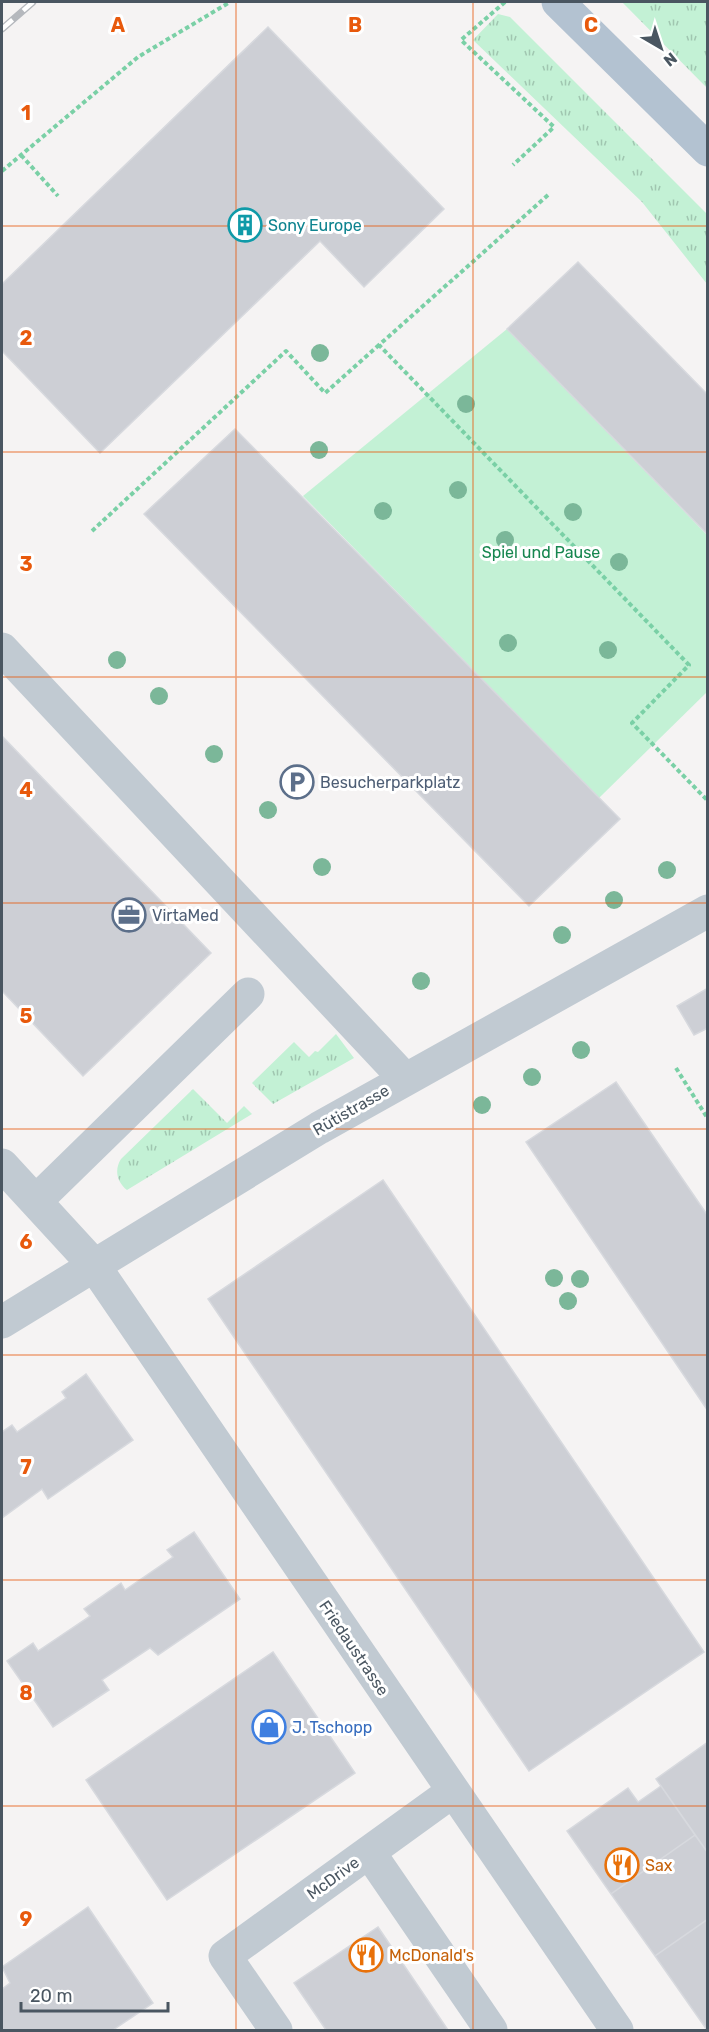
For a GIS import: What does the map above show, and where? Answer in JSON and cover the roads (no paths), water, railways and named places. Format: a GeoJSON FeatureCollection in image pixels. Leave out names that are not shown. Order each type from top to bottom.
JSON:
{"type":"FeatureCollection","features":[{"type":"Feature","properties":{"kind":"main road"},"geometry":{"type":"LineString","coordinates":[[558,2],[708,150]]}},
{"type":"Feature","properties":{"kind":"street"},"geometry":{"type":"LineString","coordinates":[[2,649],[405,1079]]}},
{"type":"Feature","properties":{"kind":"street","name":"Rütistrasse"},"geometry":{"type":"LineString","coordinates":[[2,1322],[93,1264],[405,1079],[708,911]]}},
{"type":"Feature","properties":{"kind":"street"},"geometry":{"type":"LineString","coordinates":[[36,1201],[248,994]]}},
{"type":"Feature","properties":{"kind":"street","name":"Friedaustrasse"},"geometry":{"type":"LineString","coordinates":[[2,1165],[93,1264],[617,2031]]}},
{"type":"Feature","properties":{"kind":"street"},"geometry":{"type":"LineString","coordinates":[[369,1852],[452,1792]]}},
{"type":"Feature","properties":{"kind":"street","name":"McDrive"},"geometry":{"type":"LineString","coordinates":[[276,2031],[225,1956],[369,1852],[491,2031]]}},
{"type":"Feature","properties":{"kind":"railway"},"geometry":{"type":"LineString","coordinates":[[2,29],[33,2]]}},
{"type":"Feature","properties":{"kind":"place","name":"Sony Europe"},"geometry":{"type":"Point","coordinates":[245,225]}},
{"type":"Feature","properties":{"kind":"place","name":"Besucherparkplatz"},"geometry":{"type":"Point","coordinates":[297,782]}},
{"type":"Feature","properties":{"kind":"place","name":"VirtaMed"},"geometry":{"type":"Point","coordinates":[129,915]}},
{"type":"Feature","properties":{"kind":"place","name":"J. Tschopp"},"geometry":{"type":"Point","coordinates":[269,1727]}},
{"type":"Feature","properties":{"kind":"place","name":"Sax"},"geometry":{"type":"Point","coordinates":[622,1865]}},
{"type":"Feature","properties":{"kind":"place","name":"McDonald's"},"geometry":{"type":"Point","coordinates":[366,1955]}},
{"type":"Feature","properties":{"kind":"park label","name":"Spiel und Pause"},"geometry":{"type":"Point","coordinates":[541,552]}}]}
